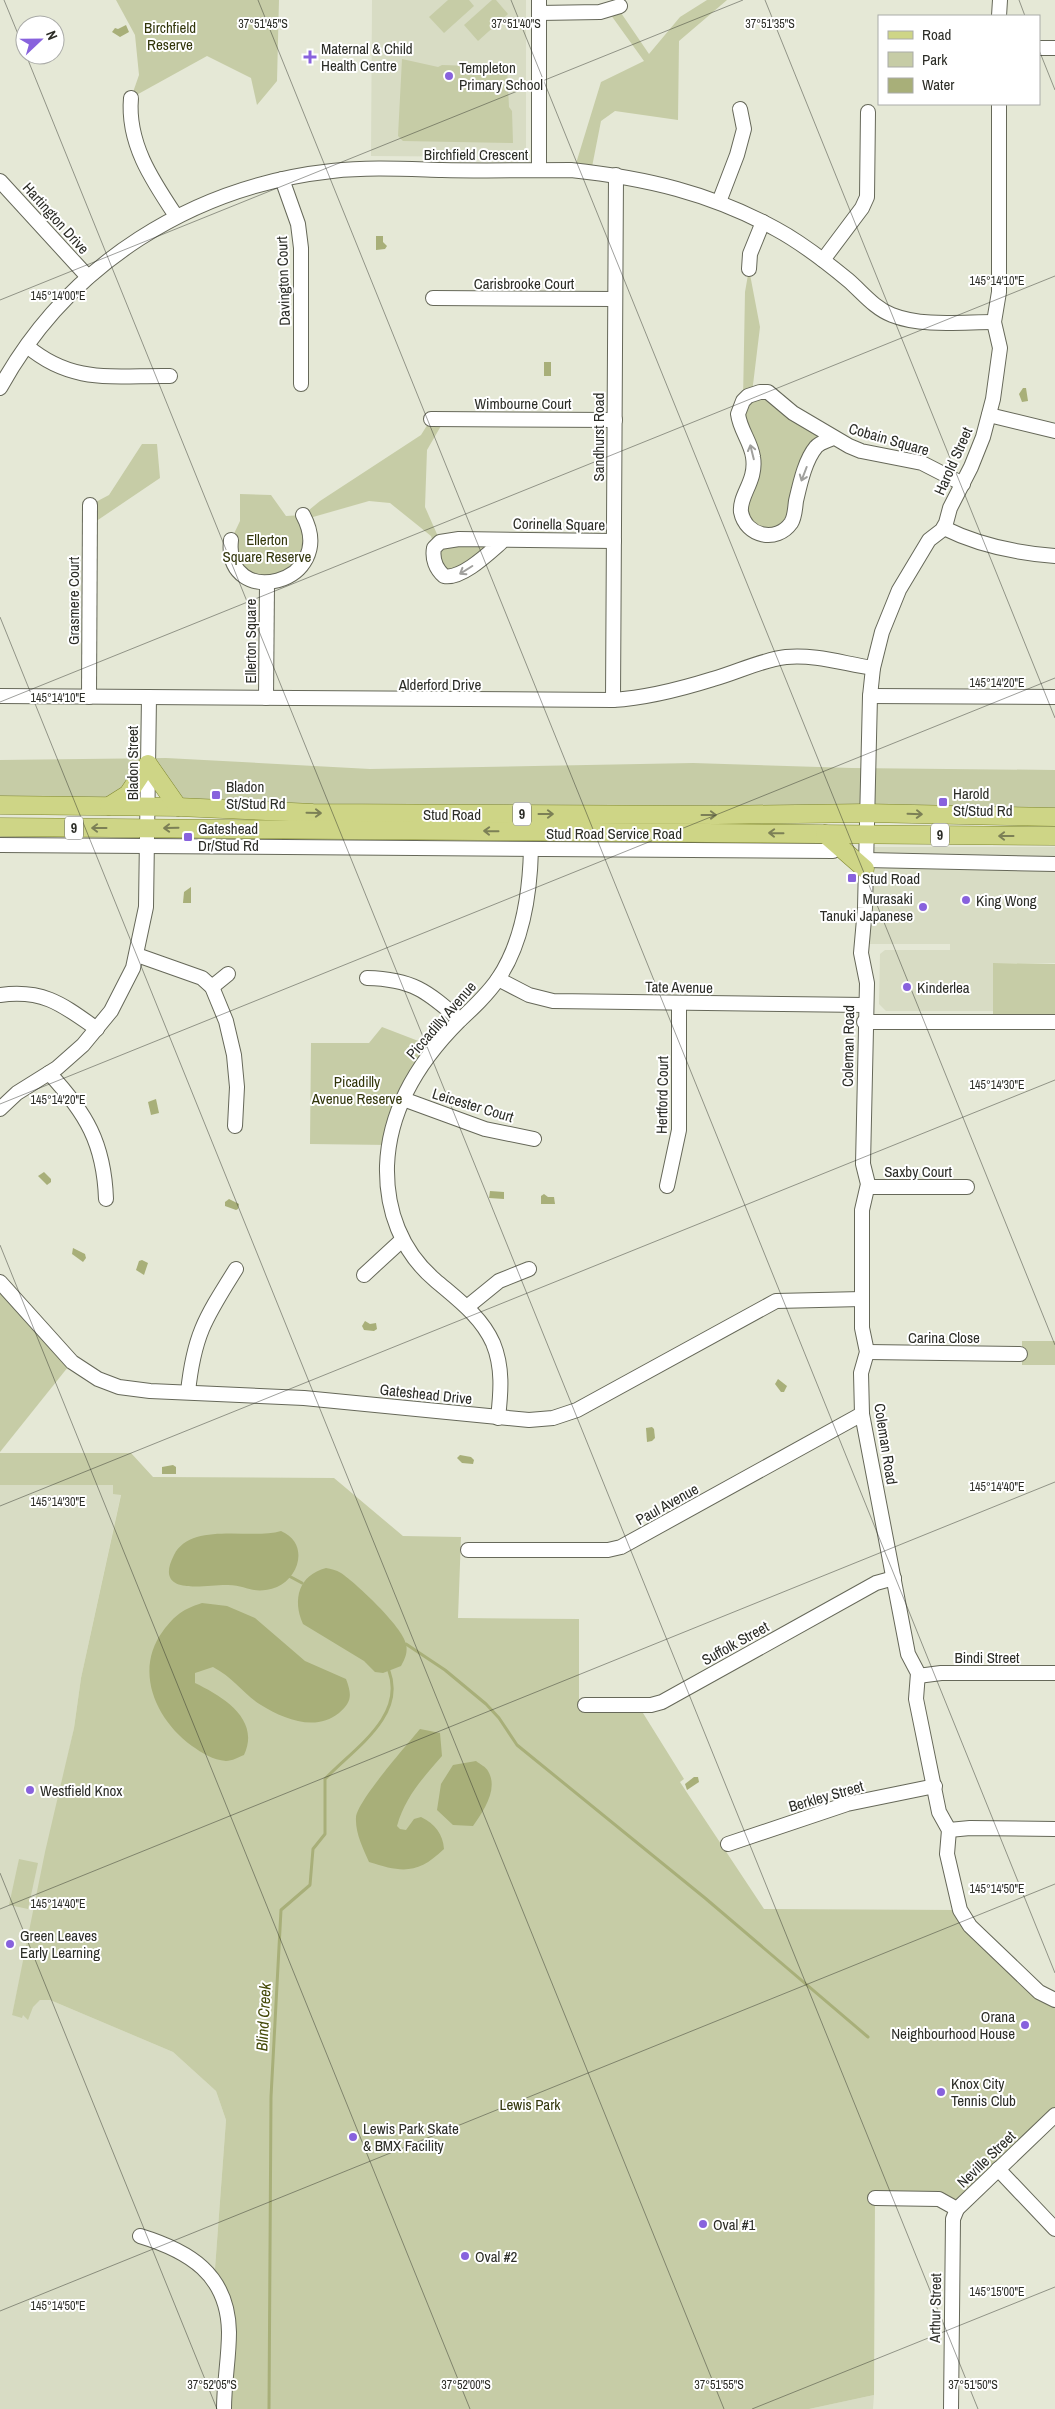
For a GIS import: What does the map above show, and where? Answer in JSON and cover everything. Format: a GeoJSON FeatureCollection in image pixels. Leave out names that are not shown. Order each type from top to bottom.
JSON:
{"type":"FeatureCollection","features":[{"type":"Feature","properties":{"kind":"main road"},"geometry":{"type":"LineString","coordinates":[[109,806],[128,794],[148,764],[178,807]]}},
{"type":"Feature","properties":{"kind":"main road","name":"Stud Road"},"geometry":{"type":"LineString","coordinates":[[0,805],[148,806],[322,813],[717,815],[866,813],[1055,817]]}},
{"type":"Feature","properties":{"kind":"main road","name":"Stud Road"},"geometry":{"type":"LineString","coordinates":[[0,827],[814,840],[866,834],[1055,836]]}},
{"type":"Feature","properties":{"kind":"main road"},"geometry":{"type":"LineString","coordinates":[[814,840],[865,865]]}},
{"type":"Feature","properties":{"kind":"street"},"geometry":{"type":"LineString","coordinates":[[999,15],[1000,0]]}},
{"type":"Feature","properties":{"kind":"street"},"geometry":{"type":"LineString","coordinates":[[539,170],[539,6],[600,12],[620,6]]}},
{"type":"Feature","properties":{"kind":"street"},"geometry":{"type":"LineString","coordinates":[[1040,48],[1055,48]]}},
{"type":"Feature","properties":{"kind":"street"},"geometry":{"type":"LineString","coordinates":[[131,98],[130,122],[137,146],[152,178],[176,216]]}},
{"type":"Feature","properties":{"kind":"street","name":"Harold Street"},"geometry":{"type":"LineString","coordinates":[[866,813],[870,696],[873,668],[882,632],[902,583],[929,540],[944,528],[950,508],[976,455],[989,415],[1000,348],[994,322],[999,292],[999,105]]}},
{"type":"Feature","properties":{"kind":"street"},"geometry":{"type":"LineString","coordinates":[[718,202],[737,155],[744,128],[740,109]]}},
{"type":"Feature","properties":{"kind":"street"},"geometry":{"type":"LineString","coordinates":[[823,260],[862,208],[867,197],[868,112]]}},
{"type":"Feature","properties":{"kind":"street","name":"Birchfield Crescent"},"geometry":{"type":"LineString","coordinates":[[0,388],[27,346],[55,310],[88,277],[128,246],[176,216],[240,190],[282,179],[349,170],[570,170],[616,175],[677,187],[718,202],[763,222],[795,240],[823,260],[880,309],[893,315],[914,320],[994,322]]}},
{"type":"Feature","properties":{"kind":"street","name":"Sandhurst Road"},"geometry":{"type":"LineString","coordinates":[[612,700],[616,175]]}},
{"type":"Feature","properties":{"kind":"street","name":"Davington Court"},"geometry":{"type":"LineString","coordinates":[[282,179],[298,224],[301,248],[301,384]]}},
{"type":"Feature","properties":{"kind":"street","name":"Hartington Drive"},"geometry":{"type":"LineString","coordinates":[[0,181],[88,277]]}},
{"type":"Feature","properties":{"kind":"street"},"geometry":{"type":"LineString","coordinates":[[749,269],[750,254],[763,222]]}},
{"type":"Feature","properties":{"kind":"street","name":"Carisbrooke Court"},"geometry":{"type":"LineString","coordinates":[[433,298],[615,299]]}},
{"type":"Feature","properties":{"kind":"street"},"geometry":{"type":"LineString","coordinates":[[27,346],[51,364],[79,374],[170,376]]}},
{"type":"Feature","properties":{"kind":"street","name":"Cobain Square"},"geometry":{"type":"LineString","coordinates":[[833,438],[816,447],[800,485],[794,516],[790,525],[779,533],[770,536],[753,531],[745,521],[741,508],[743,499],[752,481],[754,465],[751,446],[739,419],[739,409],[743,402],[752,394],[768,392],[793,413],[833,438],[861,451],[922,463],[963,484]]}},
{"type":"Feature","properties":{"kind":"street"},"geometry":{"type":"LineString","coordinates":[[989,415],[1055,432]]}},
{"type":"Feature","properties":{"kind":"street","name":"Wimbourne Court"},"geometry":{"type":"LineString","coordinates":[[431,419],[615,420]]}},
{"type":"Feature","properties":{"kind":"street"},"geometry":{"type":"LineString","coordinates":[[813,424],[816,431],[816,447]]}},
{"type":"Feature","properties":{"kind":"street","name":"Grasmere Court"},"geometry":{"type":"LineString","coordinates":[[90,505],[90,697]]}},
{"type":"Feature","properties":{"kind":"street","name":"Ellerton Square"},"geometry":{"type":"LineString","coordinates":[[231,540],[230,553],[234,566],[243,575],[267,584],[282,580],[294,573],[307,556],[310,537],[303,515]]}},
{"type":"Feature","properties":{"kind":"street"},"geometry":{"type":"LineString","coordinates":[[944,528],[978,543],[1031,554],[1055,556]]}},
{"type":"Feature","properties":{"kind":"street","name":"Corinella Square"},"geometry":{"type":"LineString","coordinates":[[504,540],[468,569],[452,576],[442,574],[433,558],[436,545],[444,540],[504,540],[614,541]]}},
{"type":"Feature","properties":{"kind":"street","name":"Ellerton Square"},"geometry":{"type":"LineString","coordinates":[[266,698],[267,584]]}},
{"type":"Feature","properties":{"kind":"street","name":"Alderford Drive"},"geometry":{"type":"LineString","coordinates":[[0,696],[612,700],[653,694],[696,684],[764,661],[785,657],[810,658],[873,668]]}},
{"type":"Feature","properties":{"kind":"street"},"geometry":{"type":"LineString","coordinates":[[870,696],[1055,697]]}},
{"type":"Feature","properties":{"kind":"street","name":"Bladon Street"},"geometry":{"type":"LineString","coordinates":[[148,828],[149,697]]}},
{"type":"Feature","properties":{"kind":"street","name":"Coleman Road"},"geometry":{"type":"LineString","coordinates":[[866,813],[864,914],[861,952],[866,983],[863,1168],[868,1187],[862,1210],[862,1333],[868,1352],[861,1373],[862,1414],[908,1654],[918,1676],[916,1699],[940,1812],[949,1830],[947,1854],[958,1905],[966,1922],[1039,1992],[1055,2000]]}},
{"type":"Feature","properties":{"kind":"street"},"geometry":{"type":"LineString","coordinates":[[0,1109],[17,1093],[49,1073],[71,1056],[97,1029],[118,998],[137,955],[146,907],[148,828]]}},
{"type":"Feature","properties":{"kind":"street","name":"Stud Road Service Road"},"geometry":{"type":"LineString","coordinates":[[0,845],[531,849],[814,840],[834,851]]}},
{"type":"Feature","properties":{"kind":"street","name":"Piccadilly Avenue"},"geometry":{"type":"LineString","coordinates":[[498,1418],[501,1381],[496,1354],[489,1335],[467,1307],[433,1279],[412,1255],[402,1240],[391,1207],[387,1177],[391,1136],[403,1099],[426,1058],[498,979],[515,944],[525,911],[530,879],[531,849]]}},
{"type":"Feature","properties":{"kind":"street"},"geometry":{"type":"LineString","coordinates":[[865,865],[1055,864]]}},
{"type":"Feature","properties":{"kind":"street"},"geometry":{"type":"LineString","coordinates":[[137,955],[202,978],[212,987],[226,1021],[234,1055],[238,1087],[235,1126]]}},
{"type":"Feature","properties":{"kind":"street"},"geometry":{"type":"LineString","coordinates":[[212,987],[228,974]]}},
{"type":"Feature","properties":{"kind":"street"},"geometry":{"type":"LineString","coordinates":[[367,978],[393,979],[412,985],[428,994],[460,1020]]}},
{"type":"Feature","properties":{"kind":"street","name":"Tate Avenue"},"geometry":{"type":"LineString","coordinates":[[498,979],[529,995],[553,1001],[865,1005]]}},
{"type":"Feature","properties":{"kind":"street"},"geometry":{"type":"LineString","coordinates":[[0,994],[28,994],[50,998],[66,1006],[97,1029]]}},
{"type":"Feature","properties":{"kind":"street","name":"Hertford Court"},"geometry":{"type":"LineString","coordinates":[[668,1186],[679,1130],[679,1004]]}},
{"type":"Feature","properties":{"kind":"street"},"geometry":{"type":"LineString","coordinates":[[864,1022],[1055,1022]]}},
{"type":"Feature","properties":{"kind":"street"},"geometry":{"type":"LineString","coordinates":[[49,1073],[74,1100],[91,1128],[102,1160],[106,1199]]}},
{"type":"Feature","properties":{"kind":"street","name":"Leicester Court"},"geometry":{"type":"LineString","coordinates":[[403,1099],[485,1129],[534,1139]]}},
{"type":"Feature","properties":{"kind":"street","name":"Saxby Court"},"geometry":{"type":"LineString","coordinates":[[868,1187],[967,1187]]}},
{"type":"Feature","properties":{"kind":"street"},"geometry":{"type":"LineString","coordinates":[[364,1275],[402,1240]]}},
{"type":"Feature","properties":{"kind":"street"},"geometry":{"type":"LineString","coordinates":[[188,1392],[192,1358],[201,1328],[236,1269]]}},
{"type":"Feature","properties":{"kind":"street"},"geometry":{"type":"LineString","coordinates":[[467,1307],[499,1281],[529,1269]]}},
{"type":"Feature","properties":{"kind":"street","name":"Gateshead Drive"},"geometry":{"type":"LineString","coordinates":[[0,1282],[63,1353],[86,1372],[105,1382],[127,1388],[304,1398],[498,1418],[540,1420],[577,1410],[776,1300],[862,1299]]}},
{"type":"Feature","properties":{"kind":"street","name":"Carina Close"},"geometry":{"type":"LineString","coordinates":[[868,1352],[1020,1354]]}},
{"type":"Feature","properties":{"kind":"street","name":"Paul Avenue"},"geometry":{"type":"LineString","coordinates":[[468,1550],[608,1550],[621,1547],[862,1414]]}},
{"type":"Feature","properties":{"kind":"street","name":"Suffolk Street"},"geometry":{"type":"LineString","coordinates":[[584,1705],[651,1705],[662,1702],[876,1583],[894,1578]]}},
{"type":"Feature","properties":{"kind":"street","name":"Bindi Street"},"geometry":{"type":"LineString","coordinates":[[918,1676],[941,1672],[1055,1673]]}},
{"type":"Feature","properties":{"kind":"street","name":"Berkley Street"},"geometry":{"type":"LineString","coordinates":[[728,1844],[848,1804],[935,1786]]}},
{"type":"Feature","properties":{"kind":"street"},"geometry":{"type":"LineString","coordinates":[[949,1830],[970,1828],[1055,1829]]}},
{"type":"Feature","properties":{"kind":"street","name":"Neville Street"},"geometry":{"type":"LineString","coordinates":[[875,2198],[939,2199],[957,2209],[1055,2115]]}},
{"type":"Feature","properties":{"kind":"street"},"geometry":{"type":"LineString","coordinates":[[998,2170],[1055,2229]]}},
{"type":"Feature","properties":{"kind":"street","name":"Arthur Street"},"geometry":{"type":"LineString","coordinates":[[951,2409],[953,2220],[957,2209]]}},
{"type":"Feature","properties":{"kind":"street"},"geometry":{"type":"LineString","coordinates":[[140,2236],[187,2254],[204,2270],[217,2288],[228,2326],[224,2409]]}},
{"type":"Feature","properties":{"kind":"shaded area","name":"Templeton Primary School"},"geometry":{"type":"Polygon","coordinates":[[[372,0],[526,0],[526,151],[520,157],[371,156],[372,0]]]}},
{"type":"Feature","properties":{"kind":"shaded area"},"geometry":{"type":"Polygon","coordinates":[[[866,847],[1055,847],[1055,963],[993,963],[993,1011],[886,1011],[879,1004],[880,954],[885,950],[950,950],[950,944],[861,944],[866,847]]]}},
{"type":"Feature","properties":{"kind":"shaded area"},"geometry":{"type":"Polygon","coordinates":[[[0,1485],[114,1485],[113,1494],[121,1494],[81,1678],[74,1728],[12,2015],[23,2015],[40,2000],[50,2000],[173,2052],[216,2091],[226,2120],[214,2282],[225,2310],[224,2409],[0,2409],[0,1485]]]}},
{"type":"Feature","properties":{"kind":"shaded area"},"geometry":{"type":"Polygon","coordinates":[[[874,2395],[873,2409],[809,2409],[874,2395]]]}},
{"type":"Feature","properties":{"kind":"green space","name":"Birchfield Reserve"},"geometry":{"type":"Polygon","coordinates":[[[116,0],[279,0],[277,81],[257,105],[251,78],[207,56],[131,98],[139,75],[135,35],[116,0]]]}},
{"type":"Feature","properties":{"kind":"green space"},"geometry":{"type":"Polygon","coordinates":[[[448,0],[469,0],[474,6],[444,33],[429,17],[448,0]]]}},
{"type":"Feature","properties":{"kind":"green space"},"geometry":{"type":"Polygon","coordinates":[[[492,0],[496,0],[508,14],[478,41],[464,25],[492,0]]]}},
{"type":"Feature","properties":{"kind":"green space"},"geometry":{"type":"Polygon","coordinates":[[[707,0],[727,0],[679,41],[678,120],[615,111],[601,121],[591,172],[574,170],[601,82],[644,61],[608,11],[617,7],[649,54],[680,17],[707,0]]]}},
{"type":"Feature","properties":{"kind":"green space"},"geometry":{"type":"Polygon","coordinates":[[[402,59],[438,67],[442,65],[507,67],[509,107],[512,111],[513,143],[403,141],[398,136],[402,59]]]}},
{"type":"Feature","properties":{"kind":"green space"},"geometry":{"type":"Polygon","coordinates":[[[749,269],[760,327],[752,393],[760,392],[816,431],[794,516],[775,535],[743,517],[752,481],[743,401],[745,292],[749,269]]]}},
{"type":"Feature","properties":{"kind":"green space","name":"Ellerton Square Reserve"},"geometry":{"type":"Polygon","coordinates":[[[431,419],[445,419],[427,450],[425,507],[440,541],[504,540],[444,576],[431,536],[390,503],[369,501],[306,519],[310,537],[288,577],[243,575],[231,540],[240,521],[240,494],[271,495],[286,516],[303,515],[320,501],[421,435],[431,419]]]}},
{"type":"Feature","properties":{"kind":"green space"},"geometry":{"type":"Polygon","coordinates":[[[142,444],[157,444],[160,478],[89,526],[90,505],[109,495],[142,444]]]}},
{"type":"Feature","properties":{"kind":"green space"},"geometry":{"type":"Polygon","coordinates":[[[166,758],[370,769],[693,763],[852,768],[1055,770],[1055,817],[178,807],[160,781],[123,798],[0,805],[0,760],[166,758]]]}},
{"type":"Feature","properties":{"kind":"green space"},"geometry":{"type":"Polygon","coordinates":[[[993,963],[1055,964],[1055,1022],[993,1023],[993,963]]]}},
{"type":"Feature","properties":{"kind":"green space","name":"Picadilly Avenue Reserve"},"geometry":{"type":"Polygon","coordinates":[[[382,1027],[434,1047],[389,1145],[310,1144],[311,1043],[369,1043],[382,1027]]]}},
{"type":"Feature","properties":{"kind":"green space"},"geometry":{"type":"Polygon","coordinates":[[[0,1282],[72,1362],[0,1452],[0,1282]]]}},
{"type":"Feature","properties":{"kind":"green space"},"geometry":{"type":"Polygon","coordinates":[[[1022,1341],[1055,1341],[1055,1365],[1022,1365],[1022,1341]]]}},
{"type":"Feature","properties":{"kind":"green space","name":"Lewis Park"},"geometry":{"type":"Polygon","coordinates":[[[0,1453],[131,1453],[153,1477],[334,1478],[403,1536],[461,1537],[458,1618],[579,1619],[579,1705],[638,1705],[684,1779],[680,1782],[764,1909],[960,1910],[1055,2000],[1055,2115],[957,2209],[948,2203],[875,2199],[874,2395],[809,2409],[224,2409],[228,2342],[214,2282],[226,2120],[216,2091],[173,2052],[50,2000],[40,2000],[33,2007],[28,2020],[23,2015],[22,2018],[12,2015],[45,1852],[74,1728],[81,1678],[121,1495],[113,1494],[113,1485],[0,1485],[0,1453]]]}},
{"type":"Feature","properties":{"kind":"green space"},"geometry":{"type":"Polygon","coordinates":[[[19,1859],[38,1863],[28,1909],[9,1905],[19,1859]]]}},
{"type":"Feature","properties":{"kind":"water"},"geometry":{"type":"Polygon","coordinates":[[[126,25],[129,32],[120,37],[112,32],[115,28],[118,29],[126,25]]]}},
{"type":"Feature","properties":{"kind":"water"},"geometry":{"type":"Polygon","coordinates":[[[376,236],[383,236],[383,242],[387,246],[385,249],[376,250],[376,236]]]}},
{"type":"Feature","properties":{"kind":"water"},"geometry":{"type":"Polygon","coordinates":[[[544,362],[551,362],[551,376],[544,376],[544,362]]]}},
{"type":"Feature","properties":{"kind":"water"},"geometry":{"type":"Polygon","coordinates":[[[1023,388],[1026,388],[1028,401],[1022,402],[1019,394],[1023,388]]]}},
{"type":"Feature","properties":{"kind":"water"},"geometry":{"type":"Polygon","coordinates":[[[191,887],[191,903],[183,903],[184,892],[191,887]]]}},
{"type":"Feature","properties":{"kind":"water"},"geometry":{"type":"Polygon","coordinates":[[[156,1099],[159,1113],[151,1115],[148,1102],[156,1099]]]}},
{"type":"Feature","properties":{"kind":"water"},"geometry":{"type":"Polygon","coordinates":[[[44,1172],[51,1179],[51,1182],[47,1185],[38,1176],[44,1172]]]}},
{"type":"Feature","properties":{"kind":"water"},"geometry":{"type":"Polygon","coordinates":[[[490,1191],[504,1192],[504,1199],[489,1198],[490,1191]]]}},
{"type":"Feature","properties":{"kind":"water"},"geometry":{"type":"Polygon","coordinates":[[[544,1194],[548,1197],[554,1197],[555,1204],[541,1204],[541,1196],[544,1194]]]}},
{"type":"Feature","properties":{"kind":"water"},"geometry":{"type":"Polygon","coordinates":[[[229,1199],[239,1204],[238,1209],[225,1206],[225,1202],[229,1199]]]}},
{"type":"Feature","properties":{"kind":"water"},"geometry":{"type":"Polygon","coordinates":[[[73,1248],[85,1254],[86,1258],[83,1262],[72,1254],[73,1248]]]}},
{"type":"Feature","properties":{"kind":"water"},"geometry":{"type":"Polygon","coordinates":[[[142,1260],[148,1263],[144,1275],[136,1270],[139,1261],[142,1260]]]}},
{"type":"Feature","properties":{"kind":"water"},"geometry":{"type":"Polygon","coordinates":[[[365,1321],[370,1324],[376,1323],[377,1329],[374,1331],[364,1330],[362,1326],[365,1321]]]}},
{"type":"Feature","properties":{"kind":"water"},"geometry":{"type":"Polygon","coordinates":[[[778,1379],[787,1386],[784,1392],[781,1392],[775,1384],[778,1379]]]}},
{"type":"Feature","properties":{"kind":"water"},"geometry":{"type":"Polygon","coordinates":[[[652,1427],[655,1438],[647,1442],[646,1428],[652,1427]]]}},
{"type":"Feature","properties":{"kind":"water"},"geometry":{"type":"Polygon","coordinates":[[[460,1455],[471,1457],[474,1460],[473,1464],[462,1463],[457,1458],[460,1455]]]}},
{"type":"Feature","properties":{"kind":"water"},"geometry":{"type":"Polygon","coordinates":[[[173,1465],[176,1467],[176,1474],[162,1474],[162,1467],[173,1465]]]}},
{"type":"Feature","properties":{"kind":"water"},"geometry":{"type":"Polygon","coordinates":[[[281,1531],[290,1536],[295,1543],[298,1551],[298,1560],[291,1576],[277,1587],[256,1590],[235,1585],[185,1586],[176,1583],[170,1578],[169,1569],[174,1555],[182,1545],[194,1538],[207,1535],[254,1534],[281,1531]]]}},
{"type":"Feature","properties":{"kind":"water"},"geometry":{"type":"Polygon","coordinates":[[[326,1568],[339,1572],[348,1578],[397,1627],[407,1647],[401,1666],[383,1673],[375,1672],[364,1661],[303,1624],[298,1606],[300,1589],[309,1576],[326,1568]]]}},
{"type":"Feature","properties":{"kind":"water"},"geometry":{"type":"Polygon","coordinates":[[[202,1603],[227,1606],[255,1618],[305,1661],[346,1679],[350,1694],[349,1702],[339,1713],[330,1719],[320,1722],[310,1723],[289,1719],[261,1705],[227,1676],[213,1667],[195,1673],[195,1683],[227,1702],[236,1710],[247,1730],[248,1742],[244,1755],[226,1761],[212,1758],[192,1746],[179,1735],[159,1708],[153,1693],[150,1662],[154,1646],[171,1621],[184,1610],[202,1603]]]}},
{"type":"Feature","properties":{"kind":"water"},"geometry":{"type":"Polygon","coordinates":[[[420,1729],[440,1733],[442,1756],[410,1797],[397,1826],[400,1829],[406,1830],[414,1819],[421,1817],[437,1830],[442,1839],[444,1849],[426,1863],[409,1869],[391,1868],[369,1862],[357,1829],[356,1817],[359,1809],[374,1786],[420,1729]]]}},
{"type":"Feature","properties":{"kind":"water"},"geometry":{"type":"Polygon","coordinates":[[[476,1761],[487,1770],[491,1778],[491,1793],[473,1826],[453,1825],[437,1810],[441,1784],[453,1765],[476,1761]]]}},
{"type":"Feature","properties":{"kind":"water"},"geometry":{"type":"Polygon","coordinates":[[[694,1777],[698,1777],[699,1782],[687,1790],[685,1784],[694,1777]]]}},
{"type":"Feature","properties":{"kind":"waterway","name":"Blind Creek"},"geometry":{"type":"LineString","coordinates":[[289,1576],[302,1583]]}},
{"type":"Feature","properties":{"kind":"waterway"},"geometry":{"type":"LineString","coordinates":[[406,1644],[445,1670],[486,1704],[499,1718],[517,1745],[705,1898],[868,2037]]}},
{"type":"Feature","properties":{"kind":"waterway","name":"Blind Creek"},"geometry":{"type":"LineString","coordinates":[[269,2409],[271,2097],[281,1910],[310,1885],[313,1849],[325,1834],[325,1779],[362,1744],[383,1718],[390,1703],[392,1688],[389,1671]]}},
{"type":"Feature","properties":{"kind":"place","name":"Maternal & Child Health Centre"},"geometry":{"type":"Point","coordinates":[310,57]}},
{"type":"Feature","properties":{"kind":"place","name":"Templeton Primary School"},"geometry":{"type":"Point","coordinates":[449,76]}},
{"type":"Feature","properties":{"kind":"place","name":"Bladon St/Stud Rd"},"geometry":{"type":"Point","coordinates":[216,795]}},
{"type":"Feature","properties":{"kind":"place","name":"Harold St/Stud Rd"},"geometry":{"type":"Point","coordinates":[943,802]}},
{"type":"Feature","properties":{"kind":"place","name":"Gateshead Dr/Stud Rd"},"geometry":{"type":"Point","coordinates":[188,837]}},
{"type":"Feature","properties":{"kind":"place","name":"Stud Road"},"geometry":{"type":"Point","coordinates":[852,878]}},
{"type":"Feature","properties":{"kind":"place","name":"King Wong"},"geometry":{"type":"Point","coordinates":[966,900]}},
{"type":"Feature","properties":{"kind":"place","name":"Murasaki Tanuki Japanese"},"geometry":{"type":"Point","coordinates":[923,907]}},
{"type":"Feature","properties":{"kind":"place","name":"Kinderlea"},"geometry":{"type":"Point","coordinates":[907,987]}},
{"type":"Feature","properties":{"kind":"place","name":"Westfield Knox"},"geometry":{"type":"Point","coordinates":[30,1790]}},
{"type":"Feature","properties":{"kind":"place","name":"Green Leaves Early Learning"},"geometry":{"type":"Point","coordinates":[10,1944]}},
{"type":"Feature","properties":{"kind":"place","name":"Orana Neighbourhood House"},"geometry":{"type":"Point","coordinates":[1025,2025]}},
{"type":"Feature","properties":{"kind":"place","name":"Knox City Tennis Club"},"geometry":{"type":"Point","coordinates":[941,2092]}},
{"type":"Feature","properties":{"kind":"place","name":"Lewis Park Skate & BMX Facility"},"geometry":{"type":"Point","coordinates":[353,2137]}},
{"type":"Feature","properties":{"kind":"place","name":"Oval #1"},"geometry":{"type":"Point","coordinates":[703,2224]}},
{"type":"Feature","properties":{"kind":"place","name":"Oval #2"},"geometry":{"type":"Point","coordinates":[465,2256]}}]}
